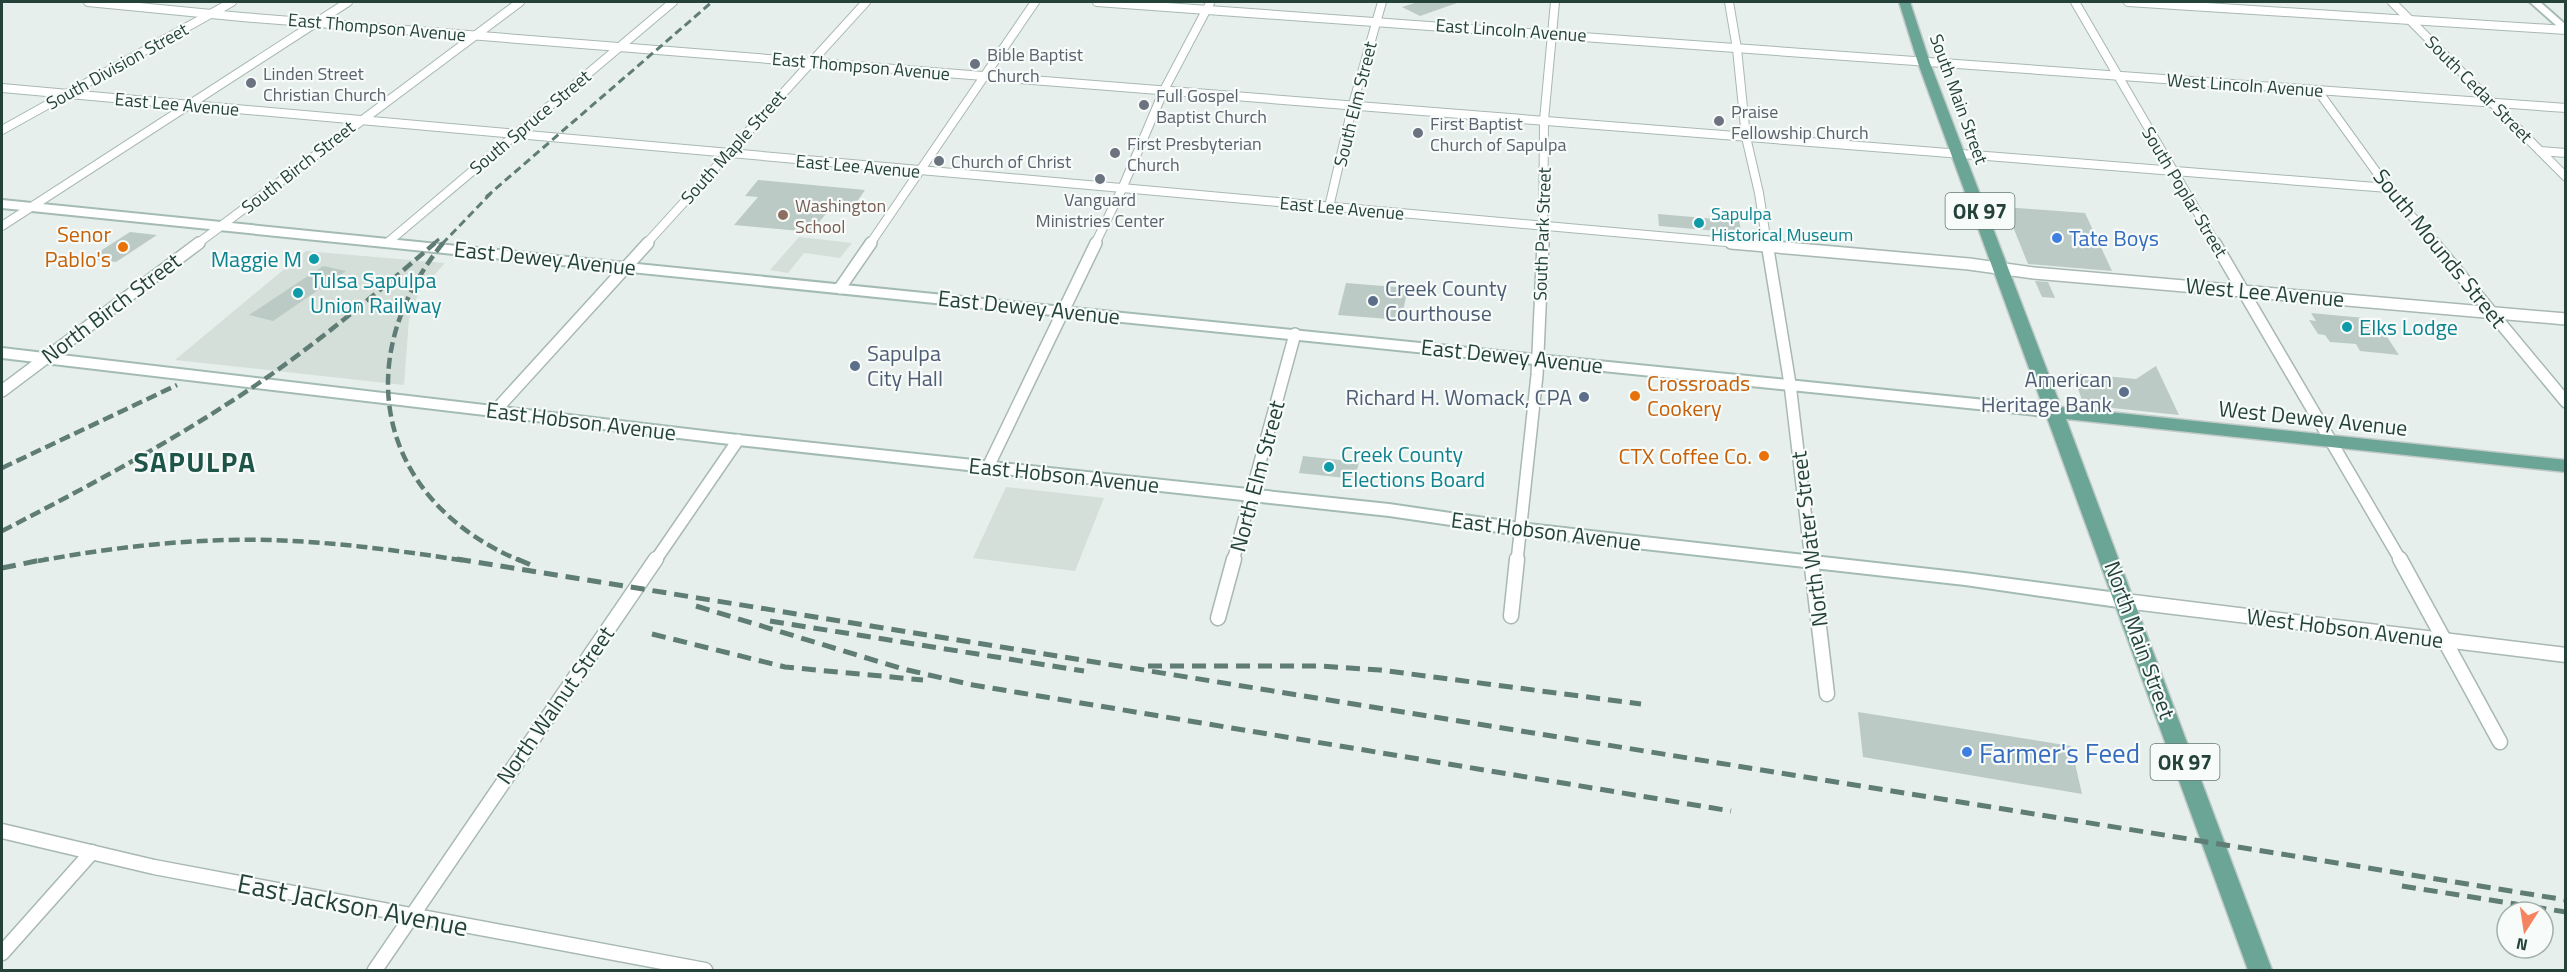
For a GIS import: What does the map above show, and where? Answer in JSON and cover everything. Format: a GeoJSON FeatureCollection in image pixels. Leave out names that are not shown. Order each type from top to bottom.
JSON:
{"type":"FeatureCollection","features":[{"type":"Feature","properties":{"kind":"main road","name":"South Main Street"},"geometry":{"type":"LineString","coordinates":[[1904,2],[1924,63],[2055,412]]}},
{"type":"Feature","properties":{"kind":"main road"},"geometry":{"type":"LineString","coordinates":[[2535,2],[2565,30]]}},
{"type":"Feature","properties":{"kind":"main road","name":"East Dewey Avenue"},"geometry":{"type":"LineString","coordinates":[[2,204],[2055,412]]}},
{"type":"Feature","properties":{"kind":"main road","name":"East Hobson Avenue"},"geometry":{"type":"LineString","coordinates":[[2,353],[738,440],[1389,510],[1519,529],[1813,562],[2126,601]]}},
{"type":"Feature","properties":{"kind":"main road","name":"West Dewey Avenue"},"geometry":{"type":"LineString","coordinates":[[2055,412],[2565,466]]}},
{"type":"Feature","properties":{"kind":"main road","name":"North Main Street"},"geometry":{"type":"LineString","coordinates":[[2055,412],[2260,970]]}},
{"type":"Feature","properties":{"kind":"street","name":"East Thompson Avenue"},"geometry":{"type":"LineString","coordinates":[[88,2],[209,14],[2388,188]]}},
{"type":"Feature","properties":{"kind":"street","name":"South Division Street"},"geometry":{"type":"LineString","coordinates":[[2,130],[232,2]]}},
{"type":"Feature","properties":{"kind":"street"},"geometry":{"type":"LineString","coordinates":[[2,226],[348,2]]}},
{"type":"Feature","properties":{"kind":"street","name":"South Birch Street"},"geometry":{"type":"LineString","coordinates":[[221,226],[359,120],[520,2]]}},
{"type":"Feature","properties":{"kind":"street","name":"South Spruce Street"},"geometry":{"type":"LineString","coordinates":[[387,243],[673,2]]}},
{"type":"Feature","properties":{"kind":"street","name":"South Maple Street"},"geometry":{"type":"LineString","coordinates":[[495,411],[866,2]]}},
{"type":"Feature","properties":{"kind":"street"},"geometry":{"type":"LineString","coordinates":[[840,288],[1035,2]]}},
{"type":"Feature","properties":{"kind":"street","name":"East Lincoln Avenue"},"geometry":{"type":"LineString","coordinates":[[1097,2],[1209,5],[1924,63]]}},
{"type":"Feature","properties":{"kind":"street","name":"South Elm Street"},"geometry":{"type":"LineString","coordinates":[[1329,207],[1353,104],[1382,2]]}},
{"type":"Feature","properties":{"kind":"street","name":"South Park Street"},"geometry":{"type":"LineString","coordinates":[[1511,616],[1538,358],[1544,225],[1544,120],[1555,2]]}},
{"type":"Feature","properties":{"kind":"street","name":"North Water Street"},"geometry":{"type":"LineString","coordinates":[[1729,2],[1737,49],[1746,137],[1768,248],[1790,384],[1827,694]]}},
{"type":"Feature","properties":{"kind":"street","name":"South Poplar Street"},"geometry":{"type":"LineString","coordinates":[[2075,2],[2288,369],[2334,442],[2446,640],[2500,742]]}},
{"type":"Feature","properties":{"kind":"street"},"geometry":{"type":"LineString","coordinates":[[2128,2],[2565,30]]}},
{"type":"Feature","properties":{"kind":"street","name":"South Cedar Street"},"geometry":{"type":"LineString","coordinates":[[2392,2],[2565,177]]}},
{"type":"Feature","properties":{"kind":"street"},"geometry":{"type":"LineString","coordinates":[[988,467],[1122,189],[1164,90],[1209,5]]}},
{"type":"Feature","properties":{"kind":"street","name":"West Lincoln Avenue"},"geometry":{"type":"LineString","coordinates":[[1924,63],[2565,108]]}},
{"type":"Feature","properties":{"kind":"street","name":"East Lee Avenue"},"geometry":{"type":"LineString","coordinates":[[2,88],[1544,225],[2001,269]]}},
{"type":"Feature","properties":{"kind":"street","name":"South Mounds Street"},"geometry":{"type":"LineString","coordinates":[[2318,91],[2388,188],[2565,402]]}},
{"type":"Feature","properties":{"kind":"street"},"geometry":{"type":"LineString","coordinates":[[2540,151],[2565,153]]}},
{"type":"Feature","properties":{"kind":"street","name":"North Birch Street"},"geometry":{"type":"LineString","coordinates":[[2,391],[221,226]]}},
{"type":"Feature","properties":{"kind":"street","name":"West Lee Avenue"},"geometry":{"type":"LineString","coordinates":[[2001,269],[2565,319]]}},
{"type":"Feature","properties":{"kind":"street","name":"North Elm Street"},"geometry":{"type":"LineString","coordinates":[[1218,618],[1295,334]]}},
{"type":"Feature","properties":{"kind":"street","name":"North Walnut Street"},"geometry":{"type":"LineString","coordinates":[[375,970],[738,440]]}},
{"type":"Feature","properties":{"kind":"street","name":"West Hobson Avenue"},"geometry":{"type":"LineString","coordinates":[[2126,601],[2565,655]]}},
{"type":"Feature","properties":{"kind":"street","name":"East Jackson Avenue"},"geometry":{"type":"LineString","coordinates":[[2,831],[154,867],[705,970]]}},
{"type":"Feature","properties":{"kind":"street"},"geometry":{"type":"LineString","coordinates":[[2,953],[92,852]]}},
{"type":"Feature","properties":{"kind":"shaded area"},"geometry":{"type":"Polygon","coordinates":[[[799,237],[852,243],[840,258],[804,253],[788,273],[770,270],[799,237]]]}},
{"type":"Feature","properties":{"kind":"shaded area"},"geometry":{"type":"Polygon","coordinates":[[[306,251],[445,263],[419,292],[409,319],[404,385],[175,360],[306,251]]]}},
{"type":"Feature","properties":{"kind":"shaded area"},"geometry":{"type":"Polygon","coordinates":[[[1006,487],[1104,498],[1075,571],[973,558],[1006,487]]]}},
{"type":"Feature","properties":{"kind":"building"},"geometry":{"type":"Polygon","coordinates":[[[1418,2],[1457,3],[1420,16],[1402,7],[1418,2]]]}},
{"type":"Feature","properties":{"kind":"building","name":"Washington School"},"geometry":{"type":"Polygon","coordinates":[[[758,180],[865,190],[854,206],[834,204],[811,232],[734,225],[758,197],[745,196],[758,180]]]}},
{"type":"Feature","properties":{"kind":"building","name":"Tate Boys"},"geometry":{"type":"Polygon","coordinates":[[[2005,207],[2085,213],[2112,271],[2028,264],[2005,207]]]}},
{"type":"Feature","properties":{"kind":"building","name":"Sapulpa Historical Museum"},"geometry":{"type":"Polygon","coordinates":[[[1658,214],[1739,221],[1742,233],[1659,226],[1658,214]]]}},
{"type":"Feature","properties":{"kind":"building","name":"Senor Pablo's"},"geometry":{"type":"Polygon","coordinates":[[[130,232],[157,235],[116,262],[88,259],[130,232]]]}},
{"type":"Feature","properties":{"kind":"building","name":"Tulsa Sapulpa Union Railway"},"geometry":{"type":"Polygon","coordinates":[[[323,266],[346,271],[273,321],[249,315],[323,266]]]}},
{"type":"Feature","properties":{"kind":"building"},"geometry":{"type":"Polygon","coordinates":[[[2035,281],[2048,282],[2055,298],[2042,297],[2035,281]]]}},
{"type":"Feature","properties":{"kind":"building","name":"Creek County Courthouse"},"geometry":{"type":"Polygon","coordinates":[[[1346,283],[1408,288],[1401,320],[1338,315],[1346,283]]]}},
{"type":"Feature","properties":{"kind":"building","name":"Elks Lodge"},"geometry":{"type":"Polygon","coordinates":[[[2311,313],[2375,319],[2399,355],[2360,351],[2356,344],[2330,342],[2325,335],[2318,334],[2309,320],[2316,321],[2311,313]]]}},
{"type":"Feature","properties":{"kind":"building","name":"American Heritage Bank"},"geometry":{"type":"Polygon","coordinates":[[[2156,366],[2179,415],[2084,405],[2072,373],[2136,379],[2156,366]]]}},
{"type":"Feature","properties":{"kind":"building","name":"Creek County Elections Board"},"geometry":{"type":"Polygon","coordinates":[[[1303,456],[1359,462],[1355,479],[1299,473],[1303,456]]]}},
{"type":"Feature","properties":{"kind":"building","name":"Farmer's Feed"},"geometry":{"type":"Polygon","coordinates":[[[1858,712],[2071,746],[2082,794],[1863,757],[1858,712]]]}},
{"type":"Feature","properties":{"kind":"railway"},"geometry":{"type":"LineString","coordinates":[[486,197],[712,2]]}},
{"type":"Feature","properties":{"kind":"railway"},"geometry":{"type":"LineString","coordinates":[[442,244],[492,192]]}},
{"type":"Feature","properties":{"kind":"railway"},"geometry":{"type":"LineString","coordinates":[[433,244],[439,239]]}},
{"type":"Feature","properties":{"kind":"railway"},"geometry":{"type":"LineString","coordinates":[[2,531],[131,462],[256,385],[325,334],[435,243]]}},
{"type":"Feature","properties":{"kind":"railway"},"geometry":{"type":"LineString","coordinates":[[443,243],[413,288],[395,334],[388,380],[393,424],[409,466],[435,503],[473,535],[518,560]]}},
{"type":"Feature","properties":{"kind":"railway"},"geometry":{"type":"LineString","coordinates":[[2,468],[177,385]]}},
{"type":"Feature","properties":{"kind":"railway"},"geometry":{"type":"LineString","coordinates":[[38,561],[154,544],[212,540],[270,540],[344,545],[467,561]]}},
{"type":"Feature","properties":{"kind":"railway"},"geometry":{"type":"LineString","coordinates":[[2,568],[46,559]]}},
{"type":"Feature","properties":{"kind":"railway"},"geometry":{"type":"LineString","coordinates":[[457,559],[2566,900]]}},
{"type":"Feature","properties":{"kind":"railway"},"geometry":{"type":"LineString","coordinates":[[518,560],[536,567]]}},
{"type":"Feature","properties":{"kind":"railway"},"geometry":{"type":"LineString","coordinates":[[696,606],[903,669],[973,685],[1731,811]]}},
{"type":"Feature","properties":{"kind":"railway"},"geometry":{"type":"LineString","coordinates":[[770,621],[1084,671]]}},
{"type":"Feature","properties":{"kind":"railway"},"geometry":{"type":"LineString","coordinates":[[652,634],[785,667],[923,680]]}},
{"type":"Feature","properties":{"kind":"railway"},"geometry":{"type":"LineString","coordinates":[[1148,666],[1319,666],[1380,670],[1641,704]]}},
{"type":"Feature","properties":{"kind":"railway"},"geometry":{"type":"LineString","coordinates":[[2402,886],[2566,912]]}},
{"type":"Feature","properties":{"kind":"place","name":"Bible Baptist Church"},"geometry":{"type":"Point","coordinates":[975,64]}},
{"type":"Feature","properties":{"kind":"place","name":"Linden Street Christian Church"},"geometry":{"type":"Point","coordinates":[251,83]}},
{"type":"Feature","properties":{"kind":"place","name":"Full Gospel Baptist Church"},"geometry":{"type":"Point","coordinates":[1144,105]}},
{"type":"Feature","properties":{"kind":"place","name":"Praise Fellowship Church"},"geometry":{"type":"Point","coordinates":[1719,121]}},
{"type":"Feature","properties":{"kind":"place","name":"First Baptist Church of Sapulpa"},"geometry":{"type":"Point","coordinates":[1418,133]}},
{"type":"Feature","properties":{"kind":"place","name":"First Presbyterian Church"},"geometry":{"type":"Point","coordinates":[1115,153]}},
{"type":"Feature","properties":{"kind":"place","name":"Church of Christ"},"geometry":{"type":"Point","coordinates":[939,161]}},
{"type":"Feature","properties":{"kind":"place","name":"Vanguard Ministries Center"},"geometry":{"type":"Point","coordinates":[1100,179]}},
{"type":"Feature","properties":{"kind":"place","name":"Washington School"},"geometry":{"type":"Point","coordinates":[783,215]}},
{"type":"Feature","properties":{"kind":"place","name":"Sapulpa Historical Museum"},"geometry":{"type":"Point","coordinates":[1699,223]}},
{"type":"Feature","properties":{"kind":"place","name":"Tate Boys"},"geometry":{"type":"Point","coordinates":[2057,238]}},
{"type":"Feature","properties":{"kind":"place","name":"Senor Pablo's"},"geometry":{"type":"Point","coordinates":[123,247]}},
{"type":"Feature","properties":{"kind":"place","name":"Maggie M"},"geometry":{"type":"Point","coordinates":[314,259]}},
{"type":"Feature","properties":{"kind":"place","name":"Tulsa Sapulpa Union Railway"},"geometry":{"type":"Point","coordinates":[298,293]}},
{"type":"Feature","properties":{"kind":"place","name":"Creek County Courthouse"},"geometry":{"type":"Point","coordinates":[1373,301]}},
{"type":"Feature","properties":{"kind":"place","name":"Elks Lodge"},"geometry":{"type":"Point","coordinates":[2347,327]}},
{"type":"Feature","properties":{"kind":"place","name":"Sapulpa City Hall"},"geometry":{"type":"Point","coordinates":[855,366]}},
{"type":"Feature","properties":{"kind":"place","name":"American Heritage Bank"},"geometry":{"type":"Point","coordinates":[2124,392]}},
{"type":"Feature","properties":{"kind":"place","name":"Crossroads Cookery"},"geometry":{"type":"Point","coordinates":[1635,396]}},
{"type":"Feature","properties":{"kind":"place","name":"Richard H. Womack, CPA"},"geometry":{"type":"Point","coordinates":[1584,397]}},
{"type":"Feature","properties":{"kind":"place","name":"CTX Coffee Co."},"geometry":{"type":"Point","coordinates":[1764,456]}},
{"type":"Feature","properties":{"kind":"place","name":"Creek County Elections Board"},"geometry":{"type":"Point","coordinates":[1329,467]}},
{"type":"Feature","properties":{"kind":"place","name":"Farmer's Feed"},"geometry":{"type":"Point","coordinates":[1967,752]}},
{"type":"Feature","properties":{"kind":"district","name":"SAPULPA"},"geometry":{"type":"Point","coordinates":[195,461]}}]}
